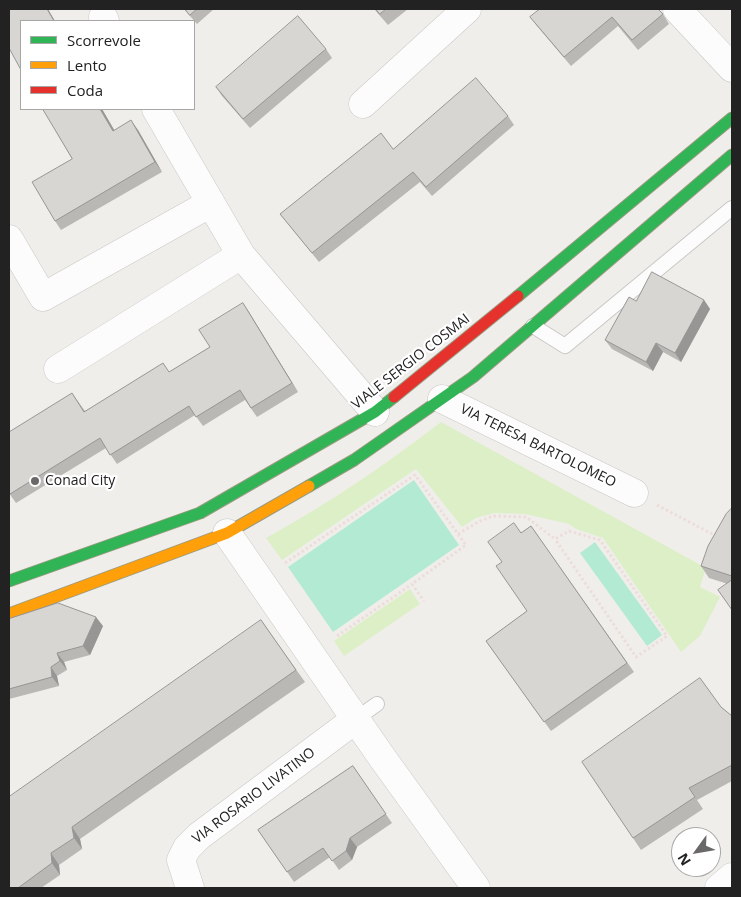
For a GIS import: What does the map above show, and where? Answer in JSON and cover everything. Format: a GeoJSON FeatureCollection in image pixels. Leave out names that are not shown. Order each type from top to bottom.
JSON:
{"type":"FeatureCollection","features":[{"type":"Feature","properties":{"kind":"street"},"geometry":{"type":"LineString","coordinates":[[363,104],[467,9]]}},
{"type":"Feature","properties":{"kind":"street"},"geometry":{"type":"LineString","coordinates":[[677,9],[732,68]]}},
{"type":"Feature","properties":{"kind":"street"},"geometry":{"type":"LineString","coordinates":[[157,110],[241,255],[375,412]]}},
{"type":"Feature","properties":{"kind":"street","name":"VIALE SERGIO COSMAI"},"geometry":{"type":"LineString","coordinates":[[9,581],[200,513],[375,412],[458,346],[732,118]]}},
{"type":"Feature","properties":{"kind":"street"},"geometry":{"type":"LineString","coordinates":[[9,614],[227,533],[354,460],[474,377],[732,155]]}},
{"type":"Feature","properties":{"kind":"street"},"geometry":{"type":"LineString","coordinates":[[9,239],[43,297],[211,203]]}},
{"type":"Feature","properties":{"kind":"street"},"geometry":{"type":"LineString","coordinates":[[58,369],[241,255]]}},
{"type":"Feature","properties":{"kind":"street","name":"VIA TERESA BARTOLOMEO"},"geometry":{"type":"LineString","coordinates":[[442,399],[634,493]]}},
{"type":"Feature","properties":{"kind":"street"},"geometry":{"type":"LineString","coordinates":[[227,533],[366,712],[476,888]]}},
{"type":"Feature","properties":{"kind":"street","name":"VIA ROSARIO LIVATINO"},"geometry":{"type":"LineString","coordinates":[[190,888],[181,860],[186,848],[366,712]]}},
{"type":"Feature","properties":{"kind":"street"},"geometry":{"type":"LineString","coordinates":[[719,888],[732,877]]}},
{"type":"Feature","properties":{"kind":"lane"},"geometry":{"type":"LineString","coordinates":[[533,326],[566,346],[732,208]]}},
{"type":"Feature","properties":{"kind":"path"},"geometry":{"type":"LineString","coordinates":[[285,563],[415,475],[466,545],[337,636]]}},
{"type":"Feature","properties":{"kind":"path"},"geometry":{"type":"LineString","coordinates":[[634,493],[725,541]]}},
{"type":"Feature","properties":{"kind":"path"},"geometry":{"type":"LineString","coordinates":[[458,534],[478,522],[493,516],[526,517],[555,539],[636,657],[667,636],[600,540],[569,531],[555,539]]}},
{"type":"Feature","properties":{"kind":"path"},"geometry":{"type":"LineString","coordinates":[[412,584],[424,601]]}},
{"type":"Feature","properties":{"kind":"green space"},"geometry":{"type":"Polygon","coordinates":[[[441,422],[706,568],[700,587],[720,597],[700,636],[681,652],[603,538],[576,529],[569,524],[525,514],[494,513],[476,518],[462,527],[416,469],[282,560],[266,538],[312,512],[356,483],[441,422]]]}},
{"type":"Feature","properties":{"kind":"green space"},"geometry":{"type":"Polygon","coordinates":[[[414,480],[459,545],[333,632],[288,567],[414,480]]]}},
{"type":"Feature","properties":{"kind":"green space"},"geometry":{"type":"Polygon","coordinates":[[[595,542],[662,635],[647,646],[580,553],[595,542]]]}},
{"type":"Feature","properties":{"kind":"green space"},"geometry":{"type":"Polygon","coordinates":[[[410,589],[420,604],[344,656],[334,641],[410,589]]]}},
{"type":"Feature","properties":{"kind":"building"},"geometry":{"type":"Polygon","coordinates":[[[9,9],[47,9],[53,20],[20,20],[20,68],[9,48],[9,9]]]}},
{"type":"Feature","properties":{"kind":"building"},"geometry":{"type":"Polygon","coordinates":[[[185,9],[197,9],[190,15],[185,9]]]}},
{"type":"Feature","properties":{"kind":"building"},"geometry":{"type":"Polygon","coordinates":[[[376,9],[386,9],[380,14],[376,9]]]}},
{"type":"Feature","properties":{"kind":"building"},"geometry":{"type":"Polygon","coordinates":[[[540,9],[658,9],[663,14],[632,40],[612,17],[564,57],[530,17],[540,9]]]}},
{"type":"Feature","properties":{"kind":"building"},"geometry":{"type":"Polygon","coordinates":[[[298,16],[326,49],[243,119],[216,87],[298,16]]]}},
{"type":"Feature","properties":{"kind":"building"},"geometry":{"type":"Polygon","coordinates":[[[476,78],[508,116],[426,187],[413,172],[312,253],[280,214],[381,133],[393,149],[476,78]]]}},
{"type":"Feature","properties":{"kind":"building"},"geometry":{"type":"Polygon","coordinates":[[[44,110],[101,110],[113,131],[131,120],[155,162],[55,221],[32,182],[72,159],[44,110]]]}},
{"type":"Feature","properties":{"kind":"building"},"geometry":{"type":"Polygon","coordinates":[[[652,272],[704,300],[675,353],[656,343],[646,362],[605,340],[629,297],[636,301],[652,272]]]}},
{"type":"Feature","properties":{"kind":"building"},"geometry":{"type":"Polygon","coordinates":[[[243,303],[292,383],[251,408],[240,390],[196,417],[189,406],[110,455],[100,438],[10,494],[9,432],[72,393],[84,412],[163,363],[169,372],[210,347],[199,330],[243,303]]]}},
{"type":"Feature","properties":{"kind":"building"},"geometry":{"type":"Polygon","coordinates":[[[732,508],[732,576],[701,566],[708,546],[726,514],[732,508]]]}},
{"type":"Feature","properties":{"kind":"building"},"geometry":{"type":"Polygon","coordinates":[[[514,523],[521,533],[531,526],[627,663],[544,722],[486,641],[527,611],[496,566],[502,562],[488,542],[514,523]]]}},
{"type":"Feature","properties":{"kind":"building"},"geometry":{"type":"Polygon","coordinates":[[[732,580],[732,610],[718,590],[732,580]]]}},
{"type":"Feature","properties":{"kind":"building"},"geometry":{"type":"Polygon","coordinates":[[[58,603],[96,617],[83,646],[57,653],[60,661],[51,667],[52,677],[9,689],[9,619],[58,603]]]}},
{"type":"Feature","properties":{"kind":"building"},"geometry":{"type":"Polygon","coordinates":[[[261,620],[296,670],[72,827],[74,838],[51,853],[52,863],[18,888],[9,888],[9,797],[261,620]]]}},
{"type":"Feature","properties":{"kind":"building"},"geometry":{"type":"Polygon","coordinates":[[[700,678],[721,707],[732,716],[732,765],[689,788],[695,797],[633,838],[582,762],[700,678]]]}},
{"type":"Feature","properties":{"kind":"building"},"geometry":{"type":"Polygon","coordinates":[[[353,766],[386,814],[350,838],[346,851],[332,861],[323,848],[287,872],[258,830],[353,766]]]}},
{"type":"Feature","properties":{"kind":"traffic: fast"},"geometry":{"type":"LineString","coordinates":[[518,296],[732,118]]}},
{"type":"Feature","properties":{"kind":"traffic: fast"},"geometry":{"type":"LineString","coordinates":[[309,486],[354,460],[473,377],[732,155]]}},
{"type":"Feature","properties":{"kind":"traffic: fast"},"geometry":{"type":"LineString","coordinates":[[9,581],[200,513],[375,412],[394,397]]}},
{"type":"Feature","properties":{"kind":"traffic: slow"},"geometry":{"type":"LineString","coordinates":[[9,614],[227,533],[309,486]]}},
{"type":"Feature","properties":{"kind":"traffic: jam"},"geometry":{"type":"LineString","coordinates":[[394,397],[518,296]]}},
{"type":"Feature","properties":{"kind":"place","name":"Conad City"},"geometry":{"type":"Point","coordinates":[35,481]}}]}
